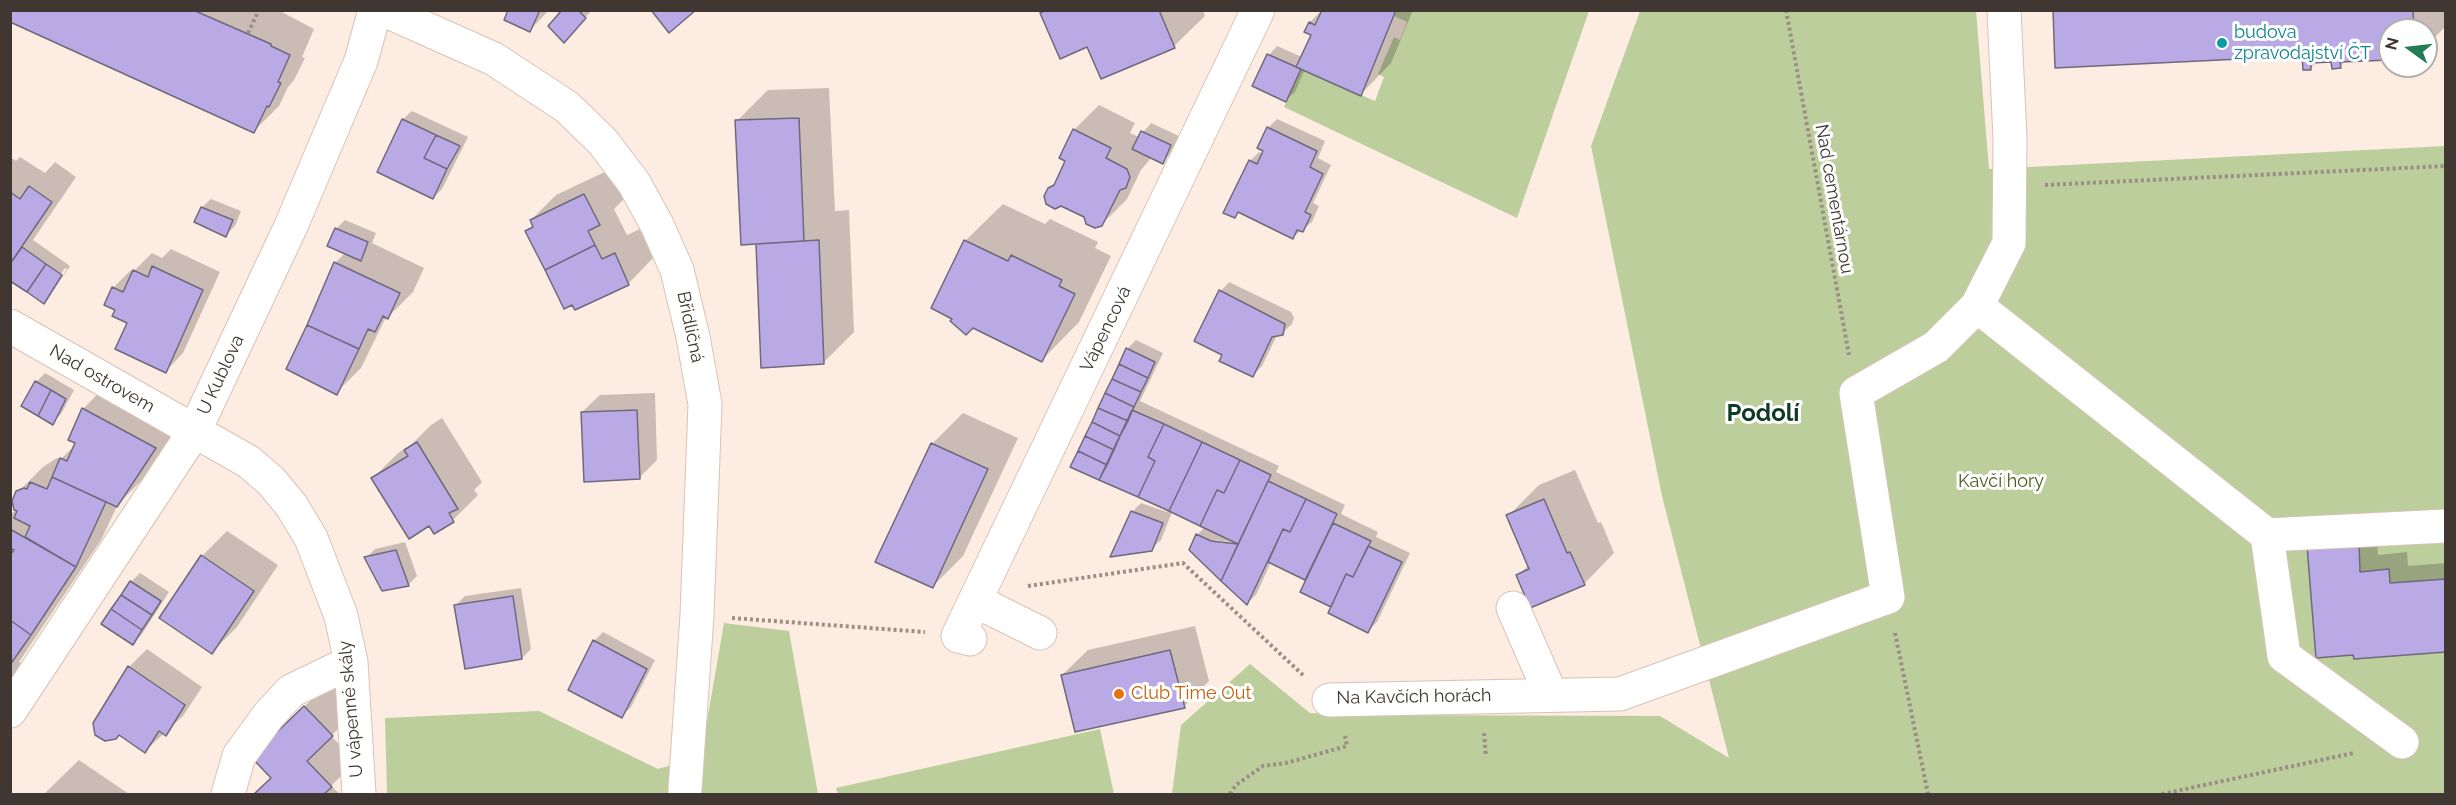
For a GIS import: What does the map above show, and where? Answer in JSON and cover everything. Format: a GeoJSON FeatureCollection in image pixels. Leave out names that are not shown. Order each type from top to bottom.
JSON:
{"type":"FeatureCollection","features":[{"type":"Feature","properties":{"kind":"street","name":"U Kublova"},"geometry":{"type":"LineString","coordinates":[[10,711],[194,432],[291,226],[361,61],[375,10]]}},
{"type":"Feature","properties":{"kind":"street","name":"Břidličná"},"geometry":{"type":"LineString","coordinates":[[384,10],[494,59],[567,107],[603,142],[634,183],[657,225],[677,270],[693,337],[705,404],[697,615],[685,790]]}},
{"type":"Feature","properties":{"kind":"street","name":"Vápencová"},"geometry":{"type":"LineString","coordinates":[[970,639],[958,636],[1258,10]]}},
{"type":"Feature","properties":{"kind":"street"},"geometry":{"type":"LineString","coordinates":[[1888,597],[1856,393],[1936,347],[1977,306],[2009,243],[2010,138],[2004,10]]}},
{"type":"Feature","properties":{"kind":"street"},"geometry":{"type":"LineString","coordinates":[[1977,306],[2267,535],[2445,526]]}},
{"type":"Feature","properties":{"kind":"street","name":"Nad ostrovem"},"geometry":{"type":"LineString","coordinates":[[10,327],[194,432]]}},
{"type":"Feature","properties":{"kind":"street","name":"U vápenné skály"},"geometry":{"type":"LineString","coordinates":[[194,432],[261,471],[291,505],[311,538],[340,616],[351,662],[359,795]]}},
{"type":"Feature","properties":{"kind":"street"},"geometry":{"type":"LineString","coordinates":[[2267,535],[2284,656],[2402,742]]}},
{"type":"Feature","properties":{"kind":"street"},"geometry":{"type":"LineString","coordinates":[[978,597],[1040,633]]}},
{"type":"Feature","properties":{"kind":"street","name":"Na Kavčích horách"},"geometry":{"type":"LineString","coordinates":[[1334,700],[1620,694],[1888,597]]}},
{"type":"Feature","properties":{"kind":"street"},"geometry":{"type":"LineString","coordinates":[[1513,608],[1551,695]]}},
{"type":"Feature","properties":{"kind":"street"},"geometry":{"type":"LineString","coordinates":[[228,795],[239,756],[268,716],[291,691],[351,662]]}},
{"type":"Feature","properties":{"kind":"path"},"geometry":{"type":"LineString","coordinates":[[248,33],[259,10]]}},
{"type":"Feature","properties":{"kind":"path","name":"Nad cementárnou"},"geometry":{"type":"LineString","coordinates":[[1786,10],[1856,393]]}},
{"type":"Feature","properties":{"kind":"path"},"geometry":{"type":"LineString","coordinates":[[2009,186],[2445,166]]}},
{"type":"Feature","properties":{"kind":"path","name":"Na Kavčích horách"},"geometry":{"type":"LineString","coordinates":[[978,597],[1183,563],[1334,700]]}},
{"type":"Feature","properties":{"kind":"path"},"geometry":{"type":"LineString","coordinates":[[1888,597],[1928,795]]}},
{"type":"Feature","properties":{"kind":"path"},"geometry":{"type":"LineString","coordinates":[[731,618],[932,633]]}},
{"type":"Feature","properties":{"kind":"path"},"geometry":{"type":"LineString","coordinates":[[1230,795],[1236,785],[1263,766],[1286,763],[1347,746],[1334,700]]}},
{"type":"Feature","properties":{"kind":"path"},"geometry":{"type":"LineString","coordinates":[[2162,795],[2402,742]]}},
{"type":"Feature","properties":{"kind":"green space"},"geometry":{"type":"Polygon","coordinates":[[[1396,11],[1589,11],[1517,218],[1284,107],[1301,69],[1375,101],[1384,77],[1378,74],[1394,37],[1400,40],[1407,22],[1394,16],[1396,11]]]}},
{"type":"Feature","properties":{"kind":"green space","name":"Kavčí hory"},"geometry":{"type":"Polygon","coordinates":[[[1640,11],[1976,11],[1989,169],[2445,146],[2445,579],[2390,583],[2389,569],[2360,572],[2358,542],[2307,546],[2316,658],[2353,655],[2354,659],[2445,652],[2445,794],[1172,794],[1181,725],[1250,664],[1310,713],[1660,716],[1729,758],[1662,496],[1591,146],[1640,11]]]}},
{"type":"Feature","properties":{"kind":"green space"},"geometry":{"type":"Polygon","coordinates":[[[724,623],[789,631],[818,794],[387,794],[385,718],[539,711],[658,769],[701,756],[724,623]]]}},
{"type":"Feature","properties":{"kind":"green space"},"geometry":{"type":"Polygon","coordinates":[[[1100,729],[1114,794],[838,794],[836,788],[1100,729]]]}},
{"type":"Feature","properties":{"kind":"building"},"geometry":{"type":"Polygon","coordinates":[[[10,10],[193,10],[271,44],[290,55],[278,82],[281,83],[254,133],[10,22],[10,10]]]}},
{"type":"Feature","properties":{"kind":"building"},"geometry":{"type":"Polygon","coordinates":[[[508,10],[540,10],[530,32],[504,20],[508,10]]]}},
{"type":"Feature","properties":{"kind":"building"},"geometry":{"type":"Polygon","coordinates":[[[562,10],[578,10],[586,18],[564,43],[548,26],[562,10]]]}},
{"type":"Feature","properties":{"kind":"building"},"geometry":{"type":"Polygon","coordinates":[[[651,10],[696,10],[669,33],[651,10]]]}},
{"type":"Feature","properties":{"kind":"building"},"geometry":{"type":"Polygon","coordinates":[[[1047,10],[1159,10],[1175,48],[1101,79],[1087,47],[1060,59],[1040,13],[1047,10]]]}},
{"type":"Feature","properties":{"kind":"building"},"geometry":{"type":"Polygon","coordinates":[[[1322,10],[1396,10],[1361,96],[1296,67],[1311,35],[1304,32],[1309,22],[1315,25],[1322,10]]]}},
{"type":"Feature","properties":{"kind":"building","name":"budova zpravodajství ČT"},"geometry":{"type":"Polygon","coordinates":[[[2053,10],[2413,10],[2413,18],[2378,18],[2378,60],[2340,62],[2341,68],[2332,69],[2331,62],[2311,63],[2311,70],[2303,70],[2302,56],[2055,68],[2053,10]]]}},
{"type":"Feature","properties":{"kind":"building"},"geometry":{"type":"Polygon","coordinates":[[[1267,54],[1301,69],[1286,102],[1252,86],[1267,54]]]}},
{"type":"Feature","properties":{"kind":"building"},"geometry":{"type":"Polygon","coordinates":[[[799,118],[804,241],[741,245],[735,120],[799,118]]]}},
{"type":"Feature","properties":{"kind":"building"},"geometry":{"type":"Polygon","coordinates":[[[402,119],[436,135],[424,158],[447,169],[433,199],[377,172],[402,119]]]}},
{"type":"Feature","properties":{"kind":"building"},"geometry":{"type":"Polygon","coordinates":[[[1267,127],[1317,151],[1310,167],[1323,174],[1305,212],[1311,215],[1303,232],[1297,230],[1293,239],[1238,212],[1235,218],[1223,213],[1249,160],[1257,164],[1263,151],[1257,148],[1267,127]]]}},
{"type":"Feature","properties":{"kind":"building"},"geometry":{"type":"Polygon","coordinates":[[[1073,129],[1111,148],[1106,158],[1127,169],[1130,177],[1126,188],[1120,190],[1102,226],[1095,228],[1086,224],[1084,217],[1061,206],[1055,209],[1046,204],[1044,196],[1048,188],[1054,185],[1065,161],[1059,158],[1073,129]]]}},
{"type":"Feature","properties":{"kind":"building"},"geometry":{"type":"Polygon","coordinates":[[[1141,131],[1171,145],[1163,164],[1132,149],[1141,131]]]}},
{"type":"Feature","properties":{"kind":"building"},"geometry":{"type":"Polygon","coordinates":[[[436,135],[460,146],[447,169],[424,158],[436,135]]]}},
{"type":"Feature","properties":{"kind":"building"},"geometry":{"type":"Polygon","coordinates":[[[29,186],[52,202],[10,264],[10,192],[20,199],[29,186]]]}},
{"type":"Feature","properties":{"kind":"building"},"geometry":{"type":"Polygon","coordinates":[[[584,194],[600,225],[588,231],[595,245],[545,270],[525,231],[533,227],[530,220],[584,194]]]}},
{"type":"Feature","properties":{"kind":"building"},"geometry":{"type":"Polygon","coordinates":[[[201,207],[233,220],[226,237],[194,222],[201,207]]]}},
{"type":"Feature","properties":{"kind":"building"},"geometry":{"type":"Polygon","coordinates":[[[335,228],[368,242],[361,261],[327,246],[335,228]]]}},
{"type":"Feature","properties":{"kind":"building"},"geometry":{"type":"Polygon","coordinates":[[[819,240],[824,364],[761,368],[756,244],[819,240]]]}},
{"type":"Feature","properties":{"kind":"building"},"geometry":{"type":"Polygon","coordinates":[[[964,240],[1008,261],[1011,255],[1062,280],[1059,286],[1075,294],[1042,362],[973,328],[966,335],[950,321],[952,319],[931,308],[964,240]]]}},
{"type":"Feature","properties":{"kind":"building"},"geometry":{"type":"Polygon","coordinates":[[[595,245],[602,259],[615,253],[629,285],[575,310],[572,305],[564,309],[545,270],[595,245]]]}},
{"type":"Feature","properties":{"kind":"building"},"geometry":{"type":"Polygon","coordinates":[[[22,247],[46,264],[27,292],[10,281],[10,264],[22,247]]]}},
{"type":"Feature","properties":{"kind":"building"},"geometry":{"type":"Polygon","coordinates":[[[334,262],[400,293],[388,319],[383,316],[375,332],[368,329],[359,349],[307,325],[334,262]]]}},
{"type":"Feature","properties":{"kind":"building"},"geometry":{"type":"Polygon","coordinates":[[[46,264],[62,275],[44,304],[27,292],[46,264]]]}},
{"type":"Feature","properties":{"kind":"building"},"geometry":{"type":"Polygon","coordinates":[[[152,266],[203,290],[166,373],[115,349],[127,323],[112,316],[115,310],[104,305],[112,287],[123,292],[133,270],[148,277],[152,266]]]}},
{"type":"Feature","properties":{"kind":"building"},"geometry":{"type":"Polygon","coordinates":[[[1219,290],[1285,324],[1283,335],[1272,337],[1253,377],[1219,361],[1222,355],[1194,341],[1219,290]]]}},
{"type":"Feature","properties":{"kind":"building"},"geometry":{"type":"Polygon","coordinates":[[[307,325],[359,349],[337,395],[286,369],[307,325]]]}},
{"type":"Feature","properties":{"kind":"building"},"geometry":{"type":"Polygon","coordinates":[[[1126,348],[1155,362],[1148,378],[1119,364],[1126,348]]]}},
{"type":"Feature","properties":{"kind":"building"},"geometry":{"type":"Polygon","coordinates":[[[1119,364],[1148,378],[1141,392],[1112,379],[1119,364]]]}},
{"type":"Feature","properties":{"kind":"building"},"geometry":{"type":"Polygon","coordinates":[[[1112,379],[1141,392],[1134,407],[1105,393],[1112,379]]]}},
{"type":"Feature","properties":{"kind":"building"},"geometry":{"type":"Polygon","coordinates":[[[35,381],[51,390],[38,416],[21,406],[35,381]]]}},
{"type":"Feature","properties":{"kind":"building"},"geometry":{"type":"Polygon","coordinates":[[[51,390],[66,399],[53,425],[38,416],[51,390]]]}},
{"type":"Feature","properties":{"kind":"building"},"geometry":{"type":"Polygon","coordinates":[[[1105,393],[1134,407],[1128,421],[1098,408],[1105,393]]]}},
{"type":"Feature","properties":{"kind":"building"},"geometry":{"type":"Polygon","coordinates":[[[82,408],[156,448],[117,507],[52,477],[60,458],[67,461],[75,443],[68,440],[82,408]]]}},
{"type":"Feature","properties":{"kind":"building"},"geometry":{"type":"Polygon","coordinates":[[[1098,408],[1128,421],[1120,436],[1092,422],[1098,408]]]}},
{"type":"Feature","properties":{"kind":"building"},"geometry":{"type":"Polygon","coordinates":[[[637,410],[640,479],[584,482],[581,412],[637,410]]]}},
{"type":"Feature","properties":{"kind":"building"},"geometry":{"type":"Polygon","coordinates":[[[1132,410],[1164,424],[1148,457],[1155,461],[1138,497],[1099,480],[1132,410]]]}},
{"type":"Feature","properties":{"kind":"building"},"geometry":{"type":"Polygon","coordinates":[[[1092,422],[1120,436],[1114,450],[1085,436],[1092,422]]]}},
{"type":"Feature","properties":{"kind":"building"},"geometry":{"type":"Polygon","coordinates":[[[1164,424],[1202,442],[1169,511],[1138,497],[1155,461],[1148,457],[1164,424]]]}},
{"type":"Feature","properties":{"kind":"building"},"geometry":{"type":"Polygon","coordinates":[[[1085,436],[1114,450],[1107,465],[1078,451],[1085,436]]]}},
{"type":"Feature","properties":{"kind":"building"},"geometry":{"type":"Polygon","coordinates":[[[417,442],[458,509],[449,513],[454,522],[434,534],[429,526],[409,539],[371,478],[408,456],[404,450],[417,442]]]}},
{"type":"Feature","properties":{"kind":"building"},"geometry":{"type":"Polygon","coordinates":[[[1202,442],[1240,460],[1224,493],[1217,490],[1200,526],[1169,511],[1202,442]]]}},
{"type":"Feature","properties":{"kind":"building"},"geometry":{"type":"Polygon","coordinates":[[[931,443],[988,469],[933,588],[875,562],[931,443]]]}},
{"type":"Feature","properties":{"kind":"building"},"geometry":{"type":"Polygon","coordinates":[[[1078,451],[1107,465],[1099,480],[1070,467],[1078,451]]]}},
{"type":"Feature","properties":{"kind":"building"},"geometry":{"type":"Polygon","coordinates":[[[1240,460],[1271,475],[1238,544],[1200,526],[1217,490],[1224,493],[1240,460]]]}},
{"type":"Feature","properties":{"kind":"building"},"geometry":{"type":"Polygon","coordinates":[[[52,477],[106,502],[76,567],[25,537],[30,526],[14,518],[17,511],[14,510],[12,501],[16,491],[27,489],[30,482],[47,489],[52,477]]]}},
{"type":"Feature","properties":{"kind":"building"},"geometry":{"type":"Polygon","coordinates":[[[1268,481],[1306,499],[1290,532],[1283,529],[1247,605],[1221,581],[1268,481]]]}},
{"type":"Feature","properties":{"kind":"building"},"geometry":{"type":"Polygon","coordinates":[[[1306,499],[1337,514],[1305,580],[1268,562],[1283,529],[1290,532],[1306,499]]]}},
{"type":"Feature","properties":{"kind":"building"},"geometry":{"type":"Polygon","coordinates":[[[1544,499],[1567,553],[1570,552],[1585,585],[1530,608],[1516,575],[1529,569],[1506,515],[1544,499]]]}},
{"type":"Feature","properties":{"kind":"building"},"geometry":{"type":"Polygon","coordinates":[[[1131,511],[1163,523],[1152,551],[1110,557],[1131,511]]]}},
{"type":"Feature","properties":{"kind":"building"},"geometry":{"type":"Polygon","coordinates":[[[1333,523],[1371,541],[1353,577],[1346,574],[1331,607],[1300,592],[1333,523]]]}},
{"type":"Feature","properties":{"kind":"building"},"geometry":{"type":"Polygon","coordinates":[[[10,529],[76,567],[31,635],[10,620],[10,555],[14,550],[10,548],[10,529]]]}},
{"type":"Feature","properties":{"kind":"building"},"geometry":{"type":"Polygon","coordinates":[[[1196,534],[1211,541],[1238,544],[1221,581],[1189,550],[1196,534]]]}},
{"type":"Feature","properties":{"kind":"building"},"geometry":{"type":"Polygon","coordinates":[[[2359,542],[2360,572],[2389,569],[2390,583],[2446,579],[2446,652],[2354,659],[2353,655],[2316,658],[2307,546],[2359,542]]]}},
{"type":"Feature","properties":{"kind":"building"},"geometry":{"type":"Polygon","coordinates":[[[1368,546],[1402,562],[1368,633],[1328,613],[1346,574],[1353,577],[1368,546]]]}},
{"type":"Feature","properties":{"kind":"building"},"geometry":{"type":"Polygon","coordinates":[[[396,550],[409,586],[382,591],[364,557],[396,550]]]}},
{"type":"Feature","properties":{"kind":"building"},"geometry":{"type":"Polygon","coordinates":[[[201,555],[254,591],[212,654],[159,618],[201,555]]]}},
{"type":"Feature","properties":{"kind":"building"},"geometry":{"type":"Polygon","coordinates":[[[130,581],[161,601],[152,615],[121,595],[130,581]]]}},
{"type":"Feature","properties":{"kind":"building"},"geometry":{"type":"Polygon","coordinates":[[[121,595],[152,615],[142,630],[111,609],[121,595]]]}},
{"type":"Feature","properties":{"kind":"building"},"geometry":{"type":"Polygon","coordinates":[[[513,596],[522,659],[465,669],[454,605],[513,596]]]}},
{"type":"Feature","properties":{"kind":"building"},"geometry":{"type":"Polygon","coordinates":[[[111,609],[142,630],[133,645],[101,624],[111,609]]]}},
{"type":"Feature","properties":{"kind":"building"},"geometry":{"type":"Polygon","coordinates":[[[10,620],[31,635],[10,665],[10,620]]]}},
{"type":"Feature","properties":{"kind":"building"},"geometry":{"type":"Polygon","coordinates":[[[593,640],[647,669],[622,718],[568,690],[593,640]]]}},
{"type":"Feature","properties":{"kind":"building"},"geometry":{"type":"Polygon","coordinates":[[[1170,650],[1185,708],[1075,732],[1061,675],[1170,650]]]}},
{"type":"Feature","properties":{"kind":"building"},"geometry":{"type":"Polygon","coordinates":[[[128,666],[185,705],[166,736],[159,731],[145,753],[119,735],[116,739],[105,741],[95,735],[93,723],[128,666]]]}},
{"type":"Feature","properties":{"kind":"building"},"geometry":{"type":"Polygon","coordinates":[[[304,706],[333,736],[307,761],[332,787],[324,794],[254,794],[271,778],[251,757],[304,706]]]}},
{"type":"Feature","properties":{"kind":"place","name":"budova zpravodajství ČT"},"geometry":{"type":"Point","coordinates":[2222,43]}},
{"type":"Feature","properties":{"kind":"place","name":"Club Time Out"},"geometry":{"type":"Point","coordinates":[1119,694]}},
{"type":"Feature","properties":{"kind":"district","name":"Podolí"},"geometry":{"type":"Point","coordinates":[1763,414]}}]}
